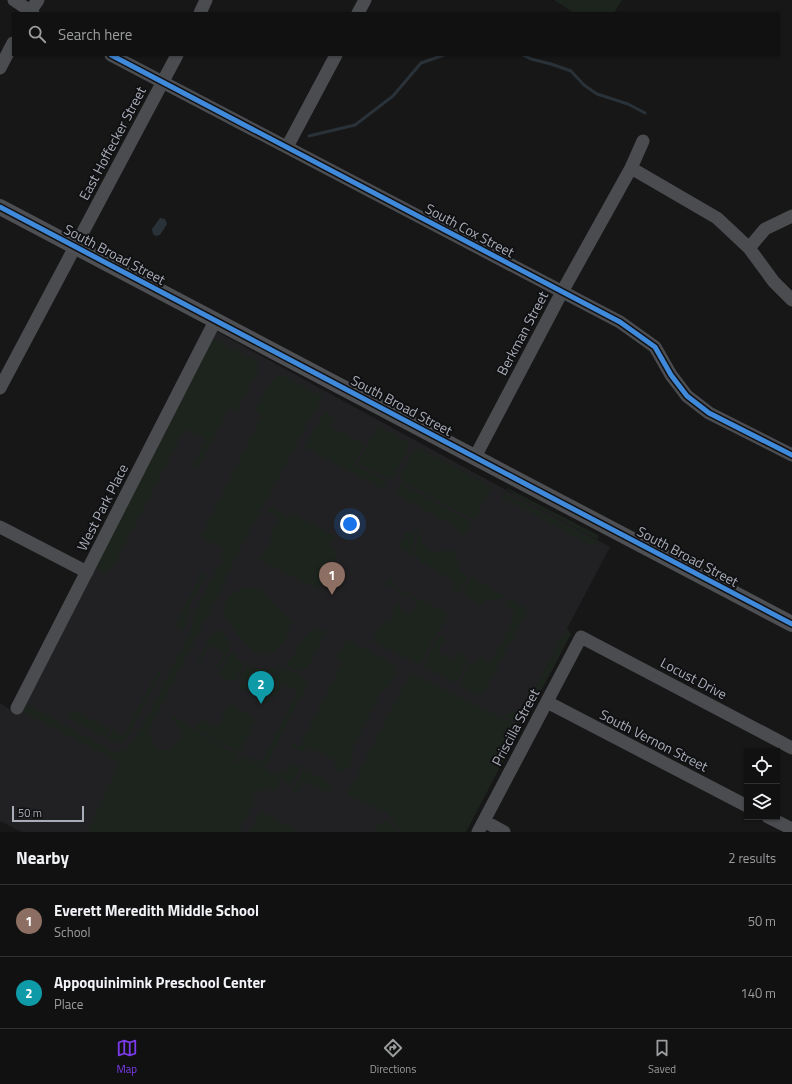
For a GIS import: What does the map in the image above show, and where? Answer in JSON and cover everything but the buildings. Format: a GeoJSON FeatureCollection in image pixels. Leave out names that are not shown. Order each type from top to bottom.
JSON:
{"type":"FeatureCollection","features":[{"type":"Feature","properties":{"kind":"main road","name":"South Broad Street"},"geometry":{"type":"LineString","coordinates":[[0,207],[792,624]]}},
{"type":"Feature","properties":{"kind":"street"},"geometry":{"type":"LineString","coordinates":[[14,0],[31,12],[38,0]]}},
{"type":"Feature","properties":{"kind":"street"},"geometry":{"type":"LineString","coordinates":[[200,12],[206,0]]}},
{"type":"Feature","properties":{"kind":"street"},"geometry":{"type":"LineString","coordinates":[[359,12],[365,0]]}},
{"type":"Feature","properties":{"kind":"street"},"geometry":{"type":"LineString","coordinates":[[0,68],[12,45]]}},
{"type":"Feature","properties":{"kind":"street","name":"South Cox Street"},"geometry":{"type":"LineString","coordinates":[[113,56],[620,322],[655,347],[671,375],[687,396],[709,413],[792,455]]}},
{"type":"Feature","properties":{"kind":"street","name":"East Hoffecker Street"},"geometry":{"type":"LineString","coordinates":[[0,388],[176,56]]}},
{"type":"Feature","properties":{"kind":"street"},"geometry":{"type":"LineString","coordinates":[[287,147],[335,56]]}},
{"type":"Feature","properties":{"kind":"street","name":"Berkman Street"},"geometry":{"type":"LineString","coordinates":[[475,457],[562,292],[631,168],[643,141]]}},
{"type":"Feature","properties":{"kind":"street"},"geometry":{"type":"LineString","coordinates":[[631,168],[716,218],[749,248],[774,282],[792,300]]}},
{"type":"Feature","properties":{"kind":"street"},"geometry":{"type":"LineString","coordinates":[[749,248],[765,229],[792,216]]}},
{"type":"Feature","properties":{"kind":"street","name":"West Park Place"},"geometry":{"type":"LineString","coordinates":[[17,708],[214,321]]}},
{"type":"Feature","properties":{"kind":"street"},"geometry":{"type":"LineString","coordinates":[[0,527],[87,572]]}},
{"type":"Feature","properties":{"kind":"street","name":"Priscilla Street"},"geometry":{"type":"LineString","coordinates":[[481,827],[581,637]]}},
{"type":"Feature","properties":{"kind":"street","name":"Locust Drive"},"geometry":{"type":"LineString","coordinates":[[581,637],[792,748]]}},
{"type":"Feature","properties":{"kind":"street","name":"South Vernon Street"},"geometry":{"type":"LineString","coordinates":[[547,702],[744,804]]}},
{"type":"Feature","properties":{"kind":"street"},"geometry":{"type":"LineString","coordinates":[[774,820],[792,829]]}},
{"type":"Feature","properties":{"kind":"street"},"geometry":{"type":"LineString","coordinates":[[481,827],[504,832]]}},
{"type":"Feature","properties":{"kind":"shaded area"},"geometry":{"type":"Polygon","coordinates":[[[554,0],[622,0],[615,12],[572,12],[554,0]]]}},
{"type":"Feature","properties":{"kind":"shaded area"},"geometry":{"type":"Polygon","coordinates":[[[160,218],[165,219],[167,224],[160,235],[156,236],[153,234],[152,229],[160,218]]]}},
{"type":"Feature","properties":{"kind":"shaded area"},"geometry":{"type":"Polygon","coordinates":[[[214,330],[610,547],[460,832],[22,832],[0,821],[0,703],[17,714],[214,330]]]}},
{"type":"Feature","properties":{"kind":"shaded area"},"geometry":{"type":"Polygon","coordinates":[[[211,338],[255,360],[258,363],[258,371],[236,412],[229,408],[198,468],[193,465],[206,439],[185,429],[113,567],[105,573],[100,572],[96,565],[211,338]]]}},
{"type":"Feature","properties":{"kind":"shaded area"},"geometry":{"type":"Polygon","coordinates":[[[277,375],[283,376],[322,396],[323,398],[239,551],[223,586],[148,733],[156,747],[160,749],[169,749],[177,744],[181,736],[181,731],[169,713],[238,755],[234,764],[236,765],[242,756],[277,775],[280,781],[278,789],[261,790],[259,793],[255,791],[251,798],[255,801],[239,832],[87,832],[120,763],[20,710],[23,702],[112,751],[123,750],[130,746],[141,728],[190,633],[195,611],[218,566],[225,561],[220,558],[224,549],[200,537],[262,416],[254,411],[270,383],[277,375]]]}},
{"type":"Feature","properties":{"kind":"shaded area"},"geometry":{"type":"Polygon","coordinates":[[[325,412],[334,417],[330,426],[364,445],[354,464],[387,481],[383,489],[304,447],[325,412]]]}},
{"type":"Feature","properties":{"kind":"shaded area"},"geometry":{"type":"Polygon","coordinates":[[[378,426],[408,442],[409,447],[393,478],[391,477],[387,479],[358,463],[378,426]]]}},
{"type":"Feature","properties":{"kind":"shaded area"},"geometry":{"type":"Polygon","coordinates":[[[419,448],[492,487],[474,520],[403,482],[404,480],[400,476],[414,450],[419,448]]]}},
{"type":"Feature","properties":{"kind":"shaded area"},"geometry":{"type":"Polygon","coordinates":[[[401,484],[469,520],[471,525],[463,539],[456,527],[396,494],[401,484]]]}},
{"type":"Feature","properties":{"kind":"shaded area"},"geometry":{"type":"Polygon","coordinates":[[[507,488],[598,535],[598,540],[513,494],[506,489],[507,488]]]}},
{"type":"Feature","properties":{"kind":"shaded area"},"geometry":{"type":"Polygon","coordinates":[[[503,492],[598,542],[592,546],[501,498],[503,492]]]}},
{"type":"Feature","properties":{"kind":"shaded area"},"geometry":{"type":"Polygon","coordinates":[[[270,507],[287,517],[291,513],[335,536],[329,546],[338,552],[318,589],[260,560],[273,536],[271,535],[279,519],[267,512],[270,507]]]}},
{"type":"Feature","properties":{"kind":"shaded area"},"geometry":{"type":"Polygon","coordinates":[[[414,528],[413,555],[411,557],[408,556],[410,553],[398,547],[406,532],[410,534],[414,528]]]}},
{"type":"Feature","properties":{"kind":"shaded area"},"geometry":{"type":"Polygon","coordinates":[[[418,529],[421,531],[419,535],[423,537],[420,544],[437,553],[440,549],[446,552],[454,550],[459,567],[467,577],[459,593],[452,590],[457,583],[419,561],[420,559],[415,556],[418,529]]]}},
{"type":"Feature","properties":{"kind":"shaded area"},"geometry":{"type":"Polygon","coordinates":[[[198,571],[206,576],[191,602],[184,630],[170,623],[176,624],[201,576],[197,573],[198,571]]]}},
{"type":"Feature","properties":{"kind":"shaded area"},"geometry":{"type":"Polygon","coordinates":[[[391,573],[393,573],[389,579],[393,582],[391,585],[448,614],[420,665],[372,641],[384,620],[390,621],[393,617],[391,616],[398,602],[401,604],[399,608],[411,614],[417,601],[385,584],[391,573]]]}},
{"type":"Feature","properties":{"kind":"shaded area"},"geometry":{"type":"Polygon","coordinates":[[[471,577],[505,596],[504,600],[500,598],[497,602],[487,597],[482,606],[462,594],[471,577]]]}},
{"type":"Feature","properties":{"kind":"shaded area"},"geometry":{"type":"Polygon","coordinates":[[[242,588],[257,588],[262,590],[291,621],[290,628],[284,641],[274,651],[262,654],[251,649],[247,646],[226,618],[225,604],[227,600],[233,593],[242,588]]]}},
{"type":"Feature","properties":{"kind":"shaded area"},"geometry":{"type":"Polygon","coordinates":[[[511,599],[526,608],[527,611],[484,693],[478,695],[460,686],[460,684],[471,662],[475,665],[480,657],[491,663],[511,624],[510,622],[515,612],[506,606],[511,599]]]}},
{"type":"Feature","properties":{"kind":"shaded area"},"geometry":{"type":"Polygon","coordinates":[[[567,628],[571,634],[540,693],[534,690],[567,628]]]}},
{"type":"Feature","properties":{"kind":"shaded area"},"geometry":{"type":"Polygon","coordinates":[[[319,629],[326,631],[308,667],[296,671],[287,666],[287,662],[292,657],[303,638],[312,631],[319,629]]]}},
{"type":"Feature","properties":{"kind":"shaded area"},"geometry":{"type":"Polygon","coordinates":[[[220,630],[226,637],[230,648],[218,670],[216,669],[224,653],[209,645],[199,664],[197,663],[212,633],[220,630]]]}},
{"type":"Feature","properties":{"kind":"shaded area"},"geometry":{"type":"Polygon","coordinates":[[[439,635],[445,639],[438,652],[453,660],[458,652],[464,655],[463,658],[467,660],[456,683],[423,667],[439,635]]]}},
{"type":"Feature","properties":{"kind":"shaded area"},"geometry":{"type":"Polygon","coordinates":[[[348,640],[392,663],[396,668],[396,673],[388,688],[381,692],[352,750],[351,764],[347,769],[341,772],[335,771],[333,768],[336,761],[308,747],[304,753],[292,747],[292,745],[293,743],[299,747],[343,662],[336,657],[343,645],[348,640]]]}},
{"type":"Feature","properties":{"kind":"shaded area"},"geometry":{"type":"Polygon","coordinates":[[[232,650],[238,660],[244,663],[235,681],[233,680],[232,682],[218,675],[232,650]]]}},
{"type":"Feature","properties":{"kind":"shaded area"},"geometry":{"type":"Polygon","coordinates":[[[247,665],[264,669],[281,665],[281,667],[267,679],[255,684],[239,679],[247,665]]]}},
{"type":"Feature","properties":{"kind":"shaded area"},"geometry":{"type":"Polygon","coordinates":[[[283,668],[309,681],[265,767],[251,759],[252,757],[261,762],[298,691],[283,683],[274,700],[265,683],[283,668]]]}},
{"type":"Feature","properties":{"kind":"shaded area"},"geometry":{"type":"Polygon","coordinates":[[[159,669],[162,670],[127,739],[120,743],[107,739],[112,729],[124,736],[159,669]]]}},
{"type":"Feature","properties":{"kind":"shaded area"},"geometry":{"type":"Polygon","coordinates":[[[413,674],[521,727],[466,832],[400,832],[389,814],[347,794],[409,676],[413,674]]]}},
{"type":"Feature","properties":{"kind":"shaded area"},"geometry":{"type":"Polygon","coordinates":[[[238,683],[253,686],[263,684],[271,703],[238,686],[238,683]]]}},
{"type":"Feature","properties":{"kind":"shaded area"},"geometry":{"type":"Polygon","coordinates":[[[528,699],[533,705],[522,725],[503,716],[521,708],[528,699]]]}},
{"type":"Feature","properties":{"kind":"shaded area"},"geometry":{"type":"Polygon","coordinates":[[[230,703],[256,719],[240,752],[218,742],[195,727],[205,718],[204,721],[209,725],[217,727],[230,703]]]}},
{"type":"Feature","properties":{"kind":"shaded area"},"geometry":{"type":"Polygon","coordinates":[[[71,709],[110,728],[105,738],[67,717],[71,709]]]}},
{"type":"Feature","properties":{"kind":"shaded area"},"geometry":{"type":"Polygon","coordinates":[[[290,763],[301,767],[291,786],[282,780],[279,774],[279,771],[285,773],[290,763]]]}},
{"type":"Feature","properties":{"kind":"shaded area"},"geometry":{"type":"Polygon","coordinates":[[[303,770],[327,781],[332,787],[329,793],[303,781],[297,793],[293,791],[303,770]]]}},
{"type":"Feature","properties":{"kind":"shaded area"},"geometry":{"type":"Polygon","coordinates":[[[260,811],[300,832],[249,832],[260,811]]]}},
{"type":"Feature","properties":{"kind":"shaded area"},"geometry":{"type":"Polygon","coordinates":[[[386,820],[389,821],[397,832],[374,832],[378,824],[382,825],[386,820]]]}},
{"type":"Feature","properties":{"kind":"waterway"},"geometry":{"type":"LineString","coordinates":[[309,136],[355,125],[393,96],[421,63],[441,56]]}},
{"type":"Feature","properties":{"kind":"waterway"},"geometry":{"type":"LineString","coordinates":[[525,56],[571,71],[584,85],[597,94],[628,104],[645,113]]}},
{"type":"Feature","properties":{"kind":"cycle path"},"geometry":{"type":"LineString","coordinates":[[113,56],[620,322],[655,347],[671,375],[687,396],[709,413],[792,455]]}},
{"type":"Feature","properties":{"kind":"cycle path"},"geometry":{"type":"LineString","coordinates":[[0,207],[792,624]]}},
{"type":"Feature","properties":{"kind":"place","name":"Everett Meredith Middle School"},"geometry":{"type":"Point","coordinates":[332,595]}},
{"type":"Feature","properties":{"kind":"place","name":"Appoquinimink Preschool Center"},"geometry":{"type":"Point","coordinates":[261,704]}}]}
